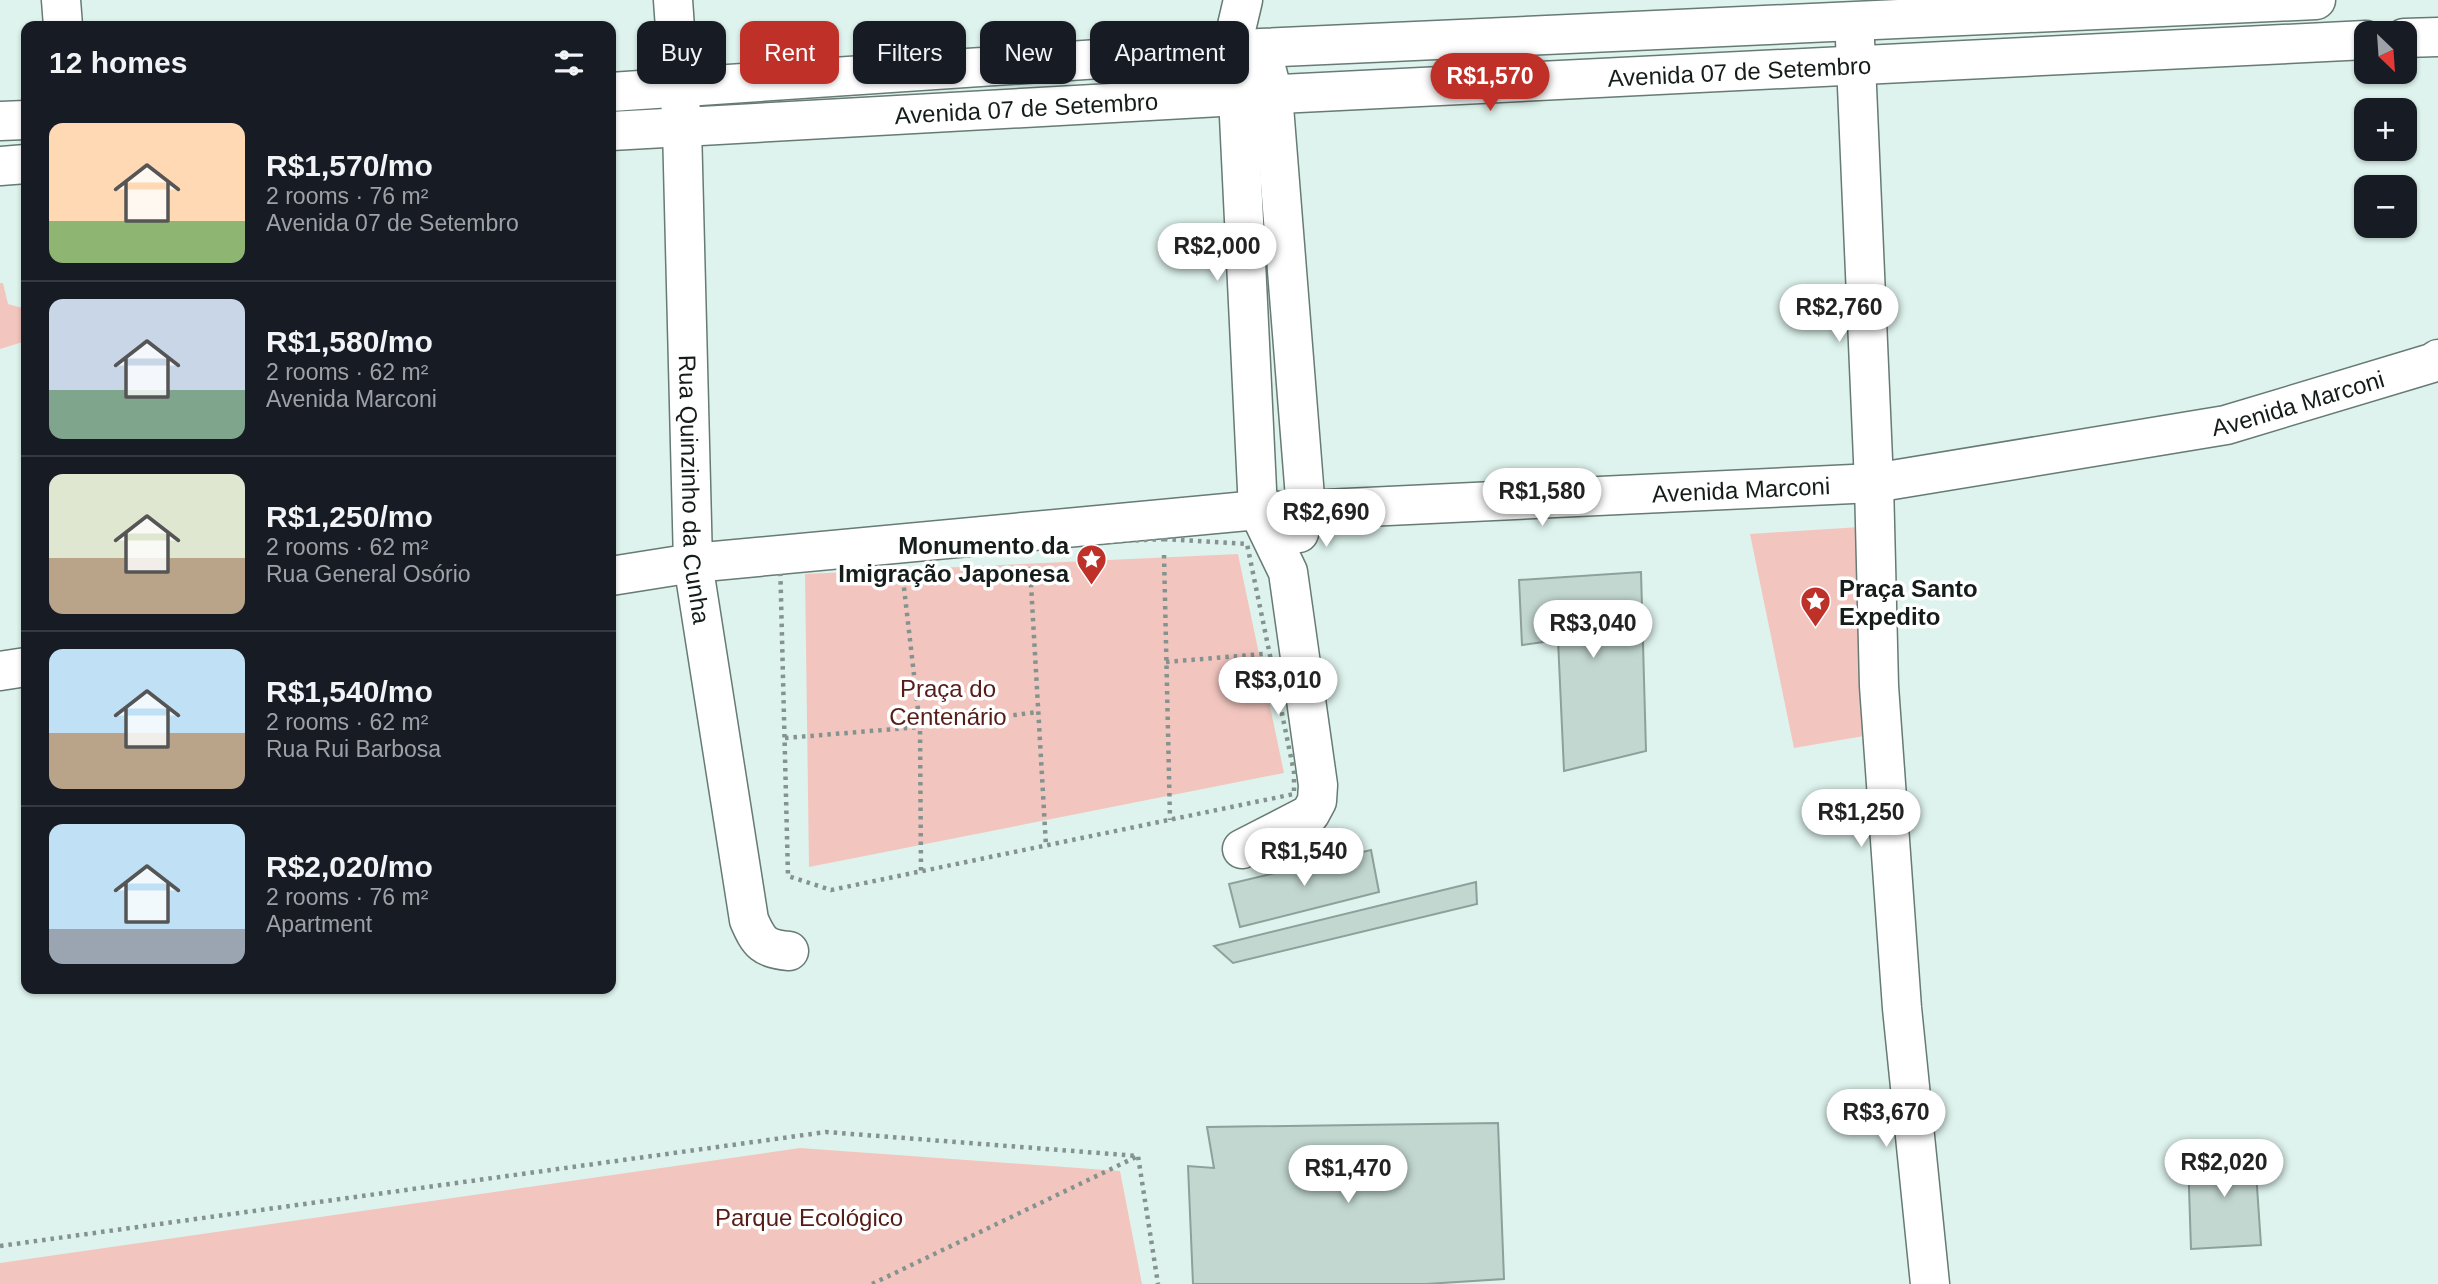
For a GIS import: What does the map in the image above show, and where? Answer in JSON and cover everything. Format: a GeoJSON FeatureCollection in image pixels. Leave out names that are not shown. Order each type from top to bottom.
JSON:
{"type":"FeatureCollection","features":[{"type":"Feature","properties":{"kind":"street"},"geometry":{"type":"LineString","coordinates":[[61,0],[63,21]]}},
{"type":"Feature","properties":{"kind":"street","name":"Rua Quinzinho da Cunha"},"geometry":{"type":"LineString","coordinates":[[673,0],[682,127],[693,563],[748,920],[757,939],[771,950],[789,951]]}},
{"type":"Feature","properties":{"kind":"street"},"geometry":{"type":"LineString","coordinates":[[1244,0],[1245,21]]}},
{"type":"Feature","properties":{"kind":"street","name":"Avenida 07 de Setembro"},"geometry":{"type":"LineString","coordinates":[[1249,49],[1853,10],[2316,0]]}},
{"type":"Feature","properties":{"kind":"street"},"geometry":{"type":"LineString","coordinates":[[1853,10],[1874,483],[1879,686],[1902,1008],[1930,1284]]}},
{"type":"Feature","properties":{"kind":"street"},"geometry":{"type":"LineString","coordinates":[[2417,38],[2438,37]]}},
{"type":"Feature","properties":{"kind":"street","name":"Avenida 07 de Setembro"},"geometry":{"type":"LineString","coordinates":[[616,131],[1255,95],[2354,41]]}},
{"type":"Feature","properties":{"kind":"street","name":"Avenida 07 de Setembro"},"geometry":{"type":"LineString","coordinates":[[616,92],[1090,60]]}},
{"type":"Feature","properties":{"kind":"street"},"geometry":{"type":"LineString","coordinates":[[1249,64],[1306,510],[1288,572]]}},
{"type":"Feature","properties":{"kind":"street"},"geometry":{"type":"LineString","coordinates":[[1242,849],[1310,814],[1317,800],[1318,785],[1288,572],[1258,510],[1255,95]]}},
{"type":"Feature","properties":{"kind":"street"},"geometry":{"type":"LineString","coordinates":[[0,121],[21,120]]}},
{"type":"Feature","properties":{"kind":"street"},"geometry":{"type":"LineString","coordinates":[[0,166],[21,164]]}},
{"type":"Feature","properties":{"kind":"street","name":"Avenida Marconi"},"geometry":{"type":"LineString","coordinates":[[616,575],[693,563],[1258,510],[1306,510],[1874,483],[2226,425],[2438,359]]}},
{"type":"Feature","properties":{"kind":"street"},"geometry":{"type":"LineString","coordinates":[[0,671],[21,668]]}},
{"type":"Feature","properties":{"kind":"path"},"geometry":{"type":"LineString","coordinates":[[1164,540],[1247,544],[1294,772],[1294,794],[831,890],[788,876],[780,558],[1028,546],[1164,540]]}},
{"type":"Feature","properties":{"kind":"path"},"geometry":{"type":"LineString","coordinates":[[1028,546],[1046,846]]}},
{"type":"Feature","properties":{"kind":"path"},"geometry":{"type":"LineString","coordinates":[[900,552],[920,727],[921,872]]}},
{"type":"Feature","properties":{"kind":"path"},"geometry":{"type":"LineString","coordinates":[[1164,553],[1170,820]]}},
{"type":"Feature","properties":{"kind":"path"},"geometry":{"type":"LineString","coordinates":[[1166,662],[1269,654]]}},
{"type":"Feature","properties":{"kind":"path"},"geometry":{"type":"LineString","coordinates":[[785,738],[920,727],[1038,712]]}},
{"type":"Feature","properties":{"kind":"path"},"geometry":{"type":"LineString","coordinates":[[0,1246],[826,1132],[1138,1156]]}},
{"type":"Feature","properties":{"kind":"path"},"geometry":{"type":"LineString","coordinates":[[872,1284],[1138,1156]]}},
{"type":"Feature","properties":{"kind":"path"},"geometry":{"type":"LineString","coordinates":[[1138,1156],[1158,1284]]}},
{"type":"Feature","properties":{"kind":"green space"},"geometry":{"type":"Polygon","coordinates":[[[0,283],[3,283],[8,304],[21,308],[21,343],[0,349],[0,283]]]}},
{"type":"Feature","properties":{"kind":"green space","name":"Praça Santo Expedito"},"geometry":{"type":"Polygon","coordinates":[[[1860,527],[1864,736],[1794,748],[1750,534],[1860,527]]]}},
{"type":"Feature","properties":{"kind":"green space","name":"Praça do Centenário"},"geometry":{"type":"Polygon","coordinates":[[[1238,554],[1284,773],[809,867],[805,574],[1238,554]]]}},
{"type":"Feature","properties":{"kind":"green space","name":"Parque Ecológico"},"geometry":{"type":"Polygon","coordinates":[[[800,1148],[1120,1171],[1142,1284],[0,1284],[0,1263],[800,1148]]]}},
{"type":"Feature","properties":{"kind":"building"},"geometry":{"type":"Polygon","coordinates":[[[1641,572],[1646,751],[1564,771],[1558,640],[1522,645],[1519,580],[1641,572]]]}},
{"type":"Feature","properties":{"kind":"building"},"geometry":{"type":"Polygon","coordinates":[[[1371,850],[1379,892],[1240,927],[1229,884],[1371,850]]]}},
{"type":"Feature","properties":{"kind":"building"},"geometry":{"type":"Polygon","coordinates":[[[1476,882],[1477,904],[1233,963],[1214,946],[1476,882]]]}},
{"type":"Feature","properties":{"kind":"building"},"geometry":{"type":"Polygon","coordinates":[[[1498,1123],[1504,1279],[1426,1284],[1193,1284],[1188,1166],[1214,1168],[1207,1127],[1498,1123]]]}},
{"type":"Feature","properties":{"kind":"building"},"geometry":{"type":"Polygon","coordinates":[[[2254,1143],[2261,1245],[2191,1249],[2188,1158],[2254,1143]]]}},
{"type":"Feature","properties":{"kind":"place","name":"Monumento da Imigração Japonesa"},"geometry":{"type":"Point","coordinates":[1092,586]}},
{"type":"Feature","properties":{"kind":"place","name":"Praça Santo Expedito"},"geometry":{"type":"Point","coordinates":[1816,629]}}]}
